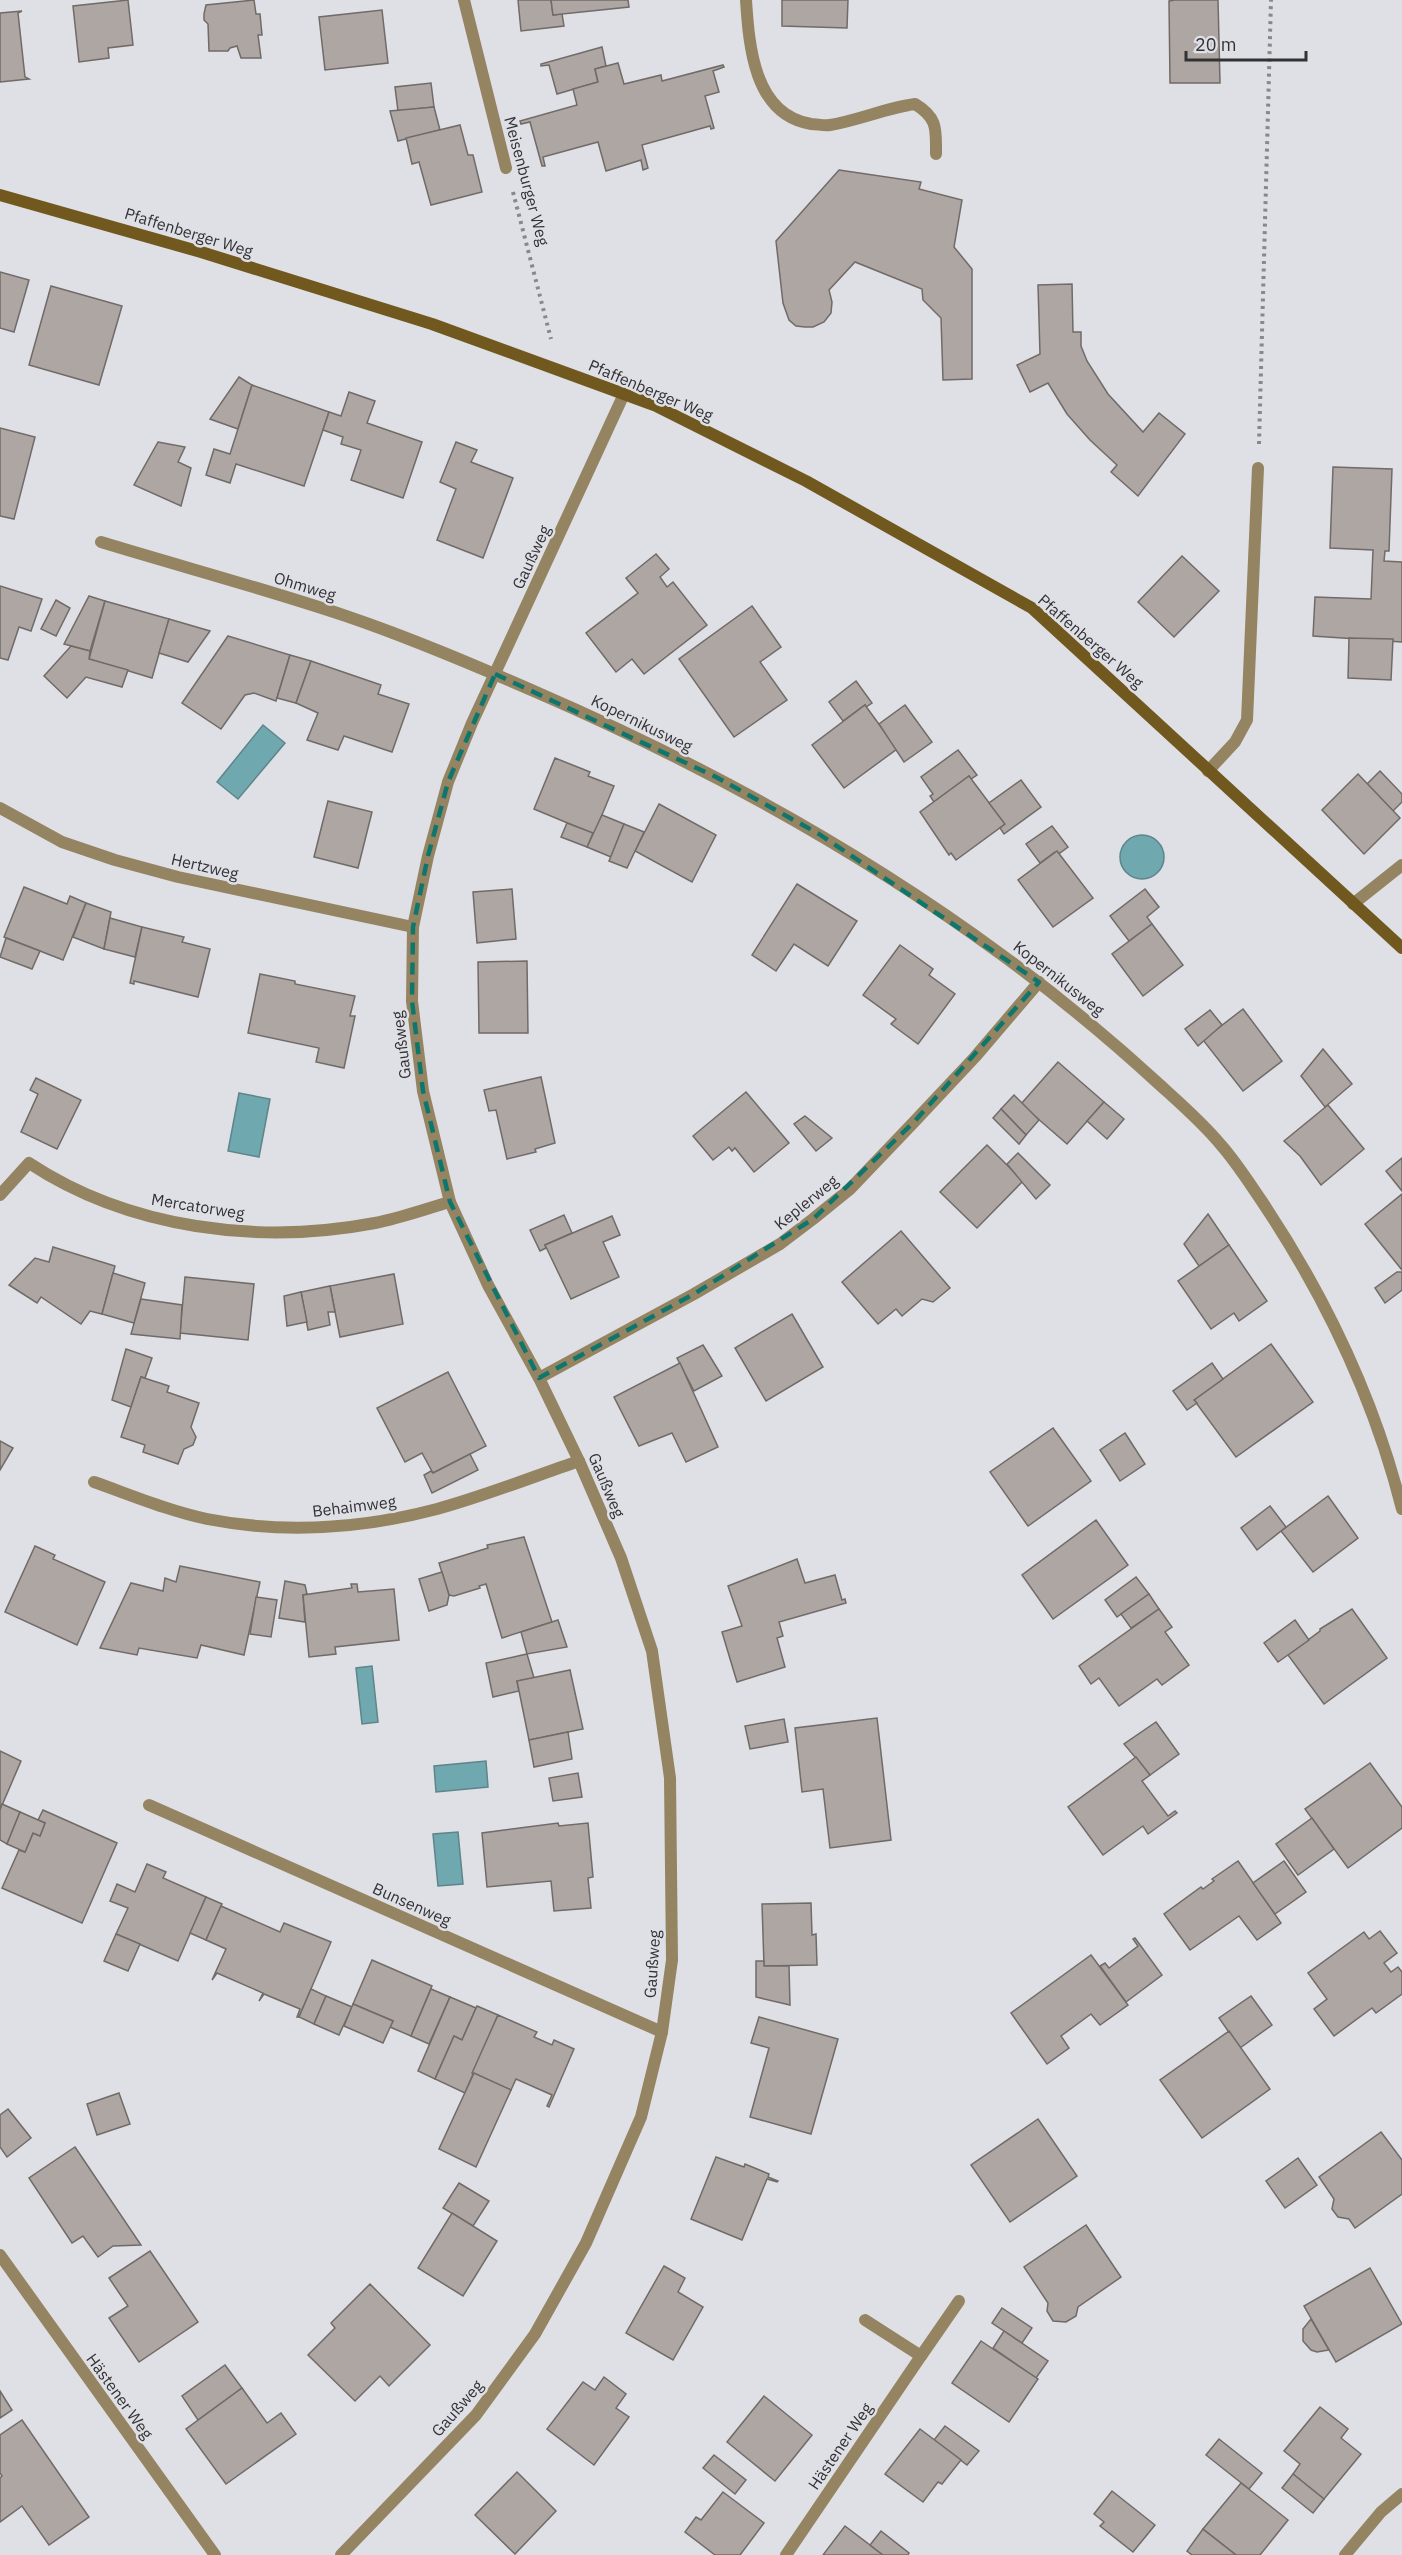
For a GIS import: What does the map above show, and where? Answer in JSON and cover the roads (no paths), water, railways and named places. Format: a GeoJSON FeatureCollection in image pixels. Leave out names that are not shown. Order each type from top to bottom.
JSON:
{"type":"FeatureCollection","features":[{"type":"Feature","properties":{"kind":"main road","name":"Pfaffenberger Weg"},"geometry":{"type":"LineString","coordinates":[[0,195],[201,252],[432,324],[624,394],[715,434],[806,481],[1032,608],[1402,948]]}},
{"type":"Feature","properties":{"kind":"street","name":"Meisenburger Weg"},"geometry":{"type":"LineString","coordinates":[[464,0],[506,168]]}},
{"type":"Feature","properties":{"kind":"street"},"geometry":{"type":"LineString","coordinates":[[746,0],[750,48],[756,70],[779,112],[801,122],[828,126],[892,107],[915,104],[928,112],[936,128],[936,154]]}},
{"type":"Feature","properties":{"kind":"street","name":"Gaußweg"},"geometry":{"type":"LineString","coordinates":[[341,2555],[476,2415],[535,2334],[586,2243],[641,2117],[662,2032],[672,1960],[670,1778],[652,1651],[621,1558],[579,1461],[540,1378],[488,1285],[450,1202],[423,1091],[412,1001],[413,927],[428,856],[448,782],[495,674],[624,394]]}},
{"type":"Feature","properties":{"kind":"street"},"geometry":{"type":"LineString","coordinates":[[1208,771],[1235,742],[1246,720],[1258,468]]}},
{"type":"Feature","properties":{"kind":"street","name":"Ohmweg"},"geometry":{"type":"LineString","coordinates":[[101,542],[347,616],[495,674]]}},
{"type":"Feature","properties":{"kind":"street","name":"Kopernikusweg"},"geometry":{"type":"LineString","coordinates":[[495,674],[592,716],[716,777],[819,834],[969,931],[1039,982],[1123,1050],[1201,1122],[1238,1166],[1283,1233],[1342,1340],[1371,1412],[1402,1509]]}},
{"type":"Feature","properties":{"kind":"street","name":"Hertzweg"},"geometry":{"type":"LineString","coordinates":[[0,808],[62,842],[115,860],[178,877],[413,927]]}},
{"type":"Feature","properties":{"kind":"street"},"geometry":{"type":"LineString","coordinates":[[1353,904],[1402,865]]}},
{"type":"Feature","properties":{"kind":"street","name":"Keplerweg"},"geometry":{"type":"LineString","coordinates":[[540,1378],[694,1294],[780,1244],[813,1220],[850,1189],[914,1122],[975,1057],[1039,982]]}},
{"type":"Feature","properties":{"kind":"street","name":"Mercatorweg"},"geometry":{"type":"LineString","coordinates":[[0,1195],[29,1162],[54,1179],[142,1214],[233,1231],[290,1232],[375,1223],[450,1202]]}},
{"type":"Feature","properties":{"kind":"street","name":"Behaimweg"},"geometry":{"type":"LineString","coordinates":[[94,1482],[167,1508],[207,1519],[278,1528],[321,1529],[358,1525],[437,1509],[579,1461]]}},
{"type":"Feature","properties":{"kind":"street","name":"Bunsenweg"},"geometry":{"type":"LineString","coordinates":[[149,1805],[662,2032]]}},
{"type":"Feature","properties":{"kind":"street","name":"Hästener Weg"},"geometry":{"type":"LineString","coordinates":[[0,2255],[215,2555]]}},
{"type":"Feature","properties":{"kind":"street","name":"Hästener Weg"},"geometry":{"type":"LineString","coordinates":[[786,2555],[959,2301]]}},
{"type":"Feature","properties":{"kind":"street"},"geometry":{"type":"LineString","coordinates":[[865,2320],[921,2356]]}},
{"type":"Feature","properties":{"kind":"street"},"geometry":{"type":"LineString","coordinates":[[1345,2555],[1381,2512],[1402,2494]]}},
{"type":"Feature","properties":{"kind":"water"},"geometry":{"type":"Polygon","coordinates":[[[263,725],[285,743],[238,799],[217,782],[263,725]]]}},
{"type":"Feature","properties":{"kind":"water"},"geometry":{"type":"Polygon","coordinates":[[[1142,835],[1150,836],[1158,841],[1163,849],[1163,865],[1158,873],[1150,878],[1142,879],[1134,878],[1126,873],[1121,865],[1120,857],[1121,849],[1126,841],[1134,836],[1142,835]]]}},
{"type":"Feature","properties":{"kind":"water"},"geometry":{"type":"Polygon","coordinates":[[[239,1093],[270,1099],[259,1157],[228,1151],[239,1093]]]}},
{"type":"Feature","properties":{"kind":"water"},"geometry":{"type":"Polygon","coordinates":[[[372,1666],[378,1722],[362,1724],[356,1668],[372,1666]]]}},
{"type":"Feature","properties":{"kind":"water"},"geometry":{"type":"Polygon","coordinates":[[[486,1761],[488,1787],[436,1792],[434,1766],[486,1761]]]}},
{"type":"Feature","properties":{"kind":"water"},"geometry":{"type":"Polygon","coordinates":[[[458,1832],[463,1884],[438,1886],[433,1834],[458,1832]]]}}]}
